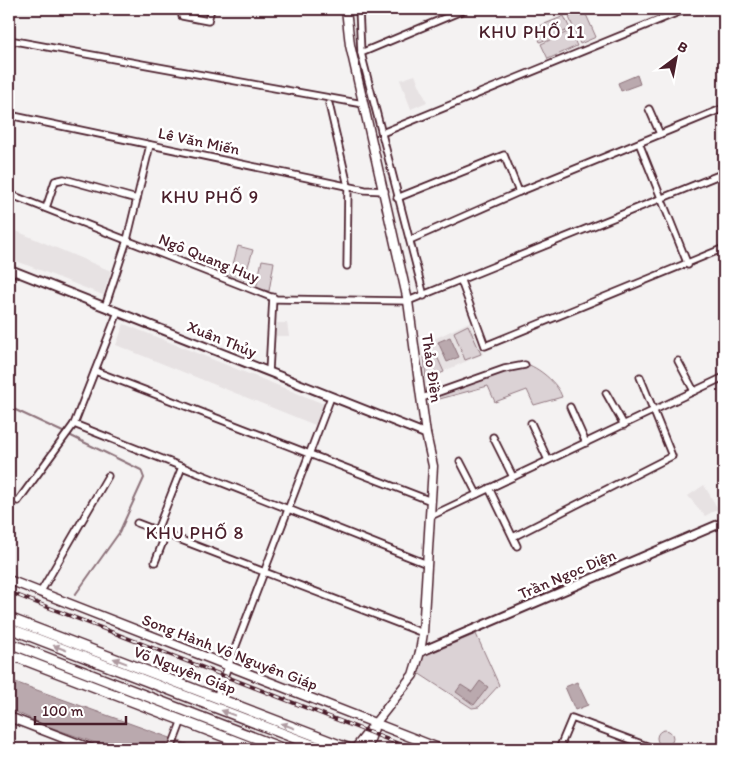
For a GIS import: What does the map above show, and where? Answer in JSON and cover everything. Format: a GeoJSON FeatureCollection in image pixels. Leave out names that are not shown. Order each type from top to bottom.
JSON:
{"type":"FeatureCollection","features":[{"type":"Feature","properties":{"kind":"highway","name":"Võ Nguyên Giáp"},"geometry":{"type":"LineString","coordinates":[[9,618],[350,749]]}},
{"type":"Feature","properties":{"kind":"highway","name":"Võ Nguyên Giáp"},"geometry":{"type":"LineString","coordinates":[[9,628],[323,749]]}},
{"type":"Feature","properties":{"kind":"highway"},"geometry":{"type":"LineString","coordinates":[[9,643],[284,749]]}},
{"type":"Feature","properties":{"kind":"highway"},"geometry":{"type":"LineString","coordinates":[[9,654],[256,749]]}},
{"type":"Feature","properties":{"kind":"main road","name":"Thảo Điền"},"geometry":{"type":"LineString","coordinates":[[346,9],[350,45],[408,302],[426,434],[433,466],[420,652],[413,675],[407,685],[355,749]]}},
{"type":"Feature","properties":{"kind":"main road","name":"Song Hành Võ Nguyên Giáp"},"geometry":{"type":"LineString","coordinates":[[9,580],[441,749]]}},
{"type":"Feature","properties":{"kind":"main road"},"geometry":{"type":"LineString","coordinates":[[9,717],[92,749]]}},
{"type":"Feature","properties":{"kind":"main road","name":"Thảo Điền"},"geometry":{"type":"LineString","coordinates":[[367,749],[376,724]]}},
{"type":"Feature","properties":{"kind":"street"},"geometry":{"type":"LineString","coordinates":[[183,9],[182,16],[208,20],[211,9]]}},
{"type":"Feature","properties":{"kind":"street"},"geometry":{"type":"LineString","coordinates":[[359,9],[361,53],[397,198],[424,296]]}},
{"type":"Feature","properties":{"kind":"street"},"geometry":{"type":"LineString","coordinates":[[361,53],[466,9]]}},
{"type":"Feature","properties":{"kind":"street"},"geometry":{"type":"LineString","coordinates":[[382,134],[686,9]]}},
{"type":"Feature","properties":{"kind":"street"},"geometry":{"type":"LineString","coordinates":[[9,40],[363,104]]}},
{"type":"Feature","properties":{"kind":"street"},"geometry":{"type":"LineString","coordinates":[[329,104],[348,186],[347,266]]}},
{"type":"Feature","properties":{"kind":"street"},"geometry":{"type":"LineString","coordinates":[[410,240],[519,192],[724,108]]}},
{"type":"Feature","properties":{"kind":"street"},"geometry":{"type":"LineString","coordinates":[[649,109],[660,134]]}},
{"type":"Feature","properties":{"kind":"street","name":"Lê Văn Miến"},"geometry":{"type":"LineString","coordinates":[[9,115],[348,186],[384,191]]}},
{"type":"Feature","properties":{"kind":"street"},"geometry":{"type":"LineString","coordinates":[[639,142],[688,265]]}},
{"type":"Feature","properties":{"kind":"street"},"geometry":{"type":"LineString","coordinates":[[105,307],[127,240],[150,145]]}},
{"type":"Feature","properties":{"kind":"street"},"geometry":{"type":"LineString","coordinates":[[397,198],[504,155],[519,192]]}},
{"type":"Feature","properties":{"kind":"street"},"geometry":{"type":"LineString","coordinates":[[408,302],[724,173]]}},
{"type":"Feature","properties":{"kind":"street"},"geometry":{"type":"LineString","coordinates":[[46,208],[55,181],[64,179],[137,199]]}},
{"type":"Feature","properties":{"kind":"street","name":"Ngô Quang Huy"},"geometry":{"type":"LineString","coordinates":[[9,194],[273,297],[408,302]]}},
{"type":"Feature","properties":{"kind":"street"},"geometry":{"type":"LineString","coordinates":[[461,281],[485,346],[688,265],[724,248]]}},
{"type":"Feature","properties":{"kind":"street"},"geometry":{"type":"LineString","coordinates":[[9,279],[10,270]]}},
{"type":"Feature","properties":{"kind":"street","name":"Xuân Thủy"},"geometry":{"type":"LineString","coordinates":[[10,270],[426,434]]}},
{"type":"Feature","properties":{"kind":"street"},"geometry":{"type":"LineString","coordinates":[[269,372],[273,297]]}},
{"type":"Feature","properties":{"kind":"street"},"geometry":{"type":"LineString","coordinates":[[18,501],[72,426],[118,312]]}},
{"type":"Feature","properties":{"kind":"street"},"geometry":{"type":"LineString","coordinates":[[678,361],[694,391]]}},
{"type":"Feature","properties":{"kind":"street"},"geometry":{"type":"LineString","coordinates":[[422,398],[504,369],[525,365]]}},
{"type":"Feature","properties":{"kind":"street"},"geometry":{"type":"LineString","coordinates":[[95,371],[431,501]]}},
{"type":"Feature","properties":{"kind":"street"},"geometry":{"type":"LineString","coordinates":[[513,537],[672,456],[640,377]]}},
{"type":"Feature","properties":{"kind":"street"},"geometry":{"type":"LineString","coordinates":[[431,516],[724,377]]}},
{"type":"Feature","properties":{"kind":"street"},"geometry":{"type":"LineString","coordinates":[[606,393],[624,424]]}},
{"type":"Feature","properties":{"kind":"street"},"geometry":{"type":"LineString","coordinates":[[216,698],[332,397]]}},
{"type":"Feature","properties":{"kind":"street"},"geometry":{"type":"LineString","coordinates":[[570,407],[586,442]]}},
{"type":"Feature","properties":{"kind":"street"},"geometry":{"type":"LineString","coordinates":[[531,423],[548,460]]}},
{"type":"Feature","properties":{"kind":"street"},"geometry":{"type":"LineString","coordinates":[[72,426],[182,467],[427,564]]}},
{"type":"Feature","properties":{"kind":"street"},"geometry":{"type":"LineString","coordinates":[[493,437],[513,477]]}},
{"type":"Feature","properties":{"kind":"street"},"geometry":{"type":"LineString","coordinates":[[460,461],[477,494]]}},
{"type":"Feature","properties":{"kind":"street"},"geometry":{"type":"LineString","coordinates":[[157,530],[182,467]]}},
{"type":"Feature","properties":{"kind":"street"},"geometry":{"type":"LineString","coordinates":[[40,593],[108,476]]}},
{"type":"Feature","properties":{"kind":"street"},"geometry":{"type":"LineString","coordinates":[[489,488],[517,546]]}},
{"type":"Feature","properties":{"kind":"street","name":"Trần Ngọc Diện"},"geometry":{"type":"LineString","coordinates":[[420,652],[724,522]]}},
{"type":"Feature","properties":{"kind":"street"},"geometry":{"type":"LineString","coordinates":[[137,523],[422,633]]}},
{"type":"Feature","properties":{"kind":"street"},"geometry":{"type":"LineString","coordinates":[[155,562],[166,534]]}},
{"type":"Feature","properties":{"kind":"street"},"geometry":{"type":"LineString","coordinates":[[559,749],[572,718],[655,749]]}},
{"type":"Feature","properties":{"kind":"street"},"geometry":{"type":"LineString","coordinates":[[171,749],[182,720]]}},
{"type":"Feature","properties":{"kind":"shaded area"},"geometry":{"type":"Polygon","coordinates":[[[584,10],[596,37],[580,44],[569,17],[584,10]]]}},
{"type":"Feature","properties":{"kind":"shaded area"},"geometry":{"type":"Polygon","coordinates":[[[564,16],[570,29],[540,42],[535,28],[564,16]]]}},
{"type":"Feature","properties":{"kind":"shaded area"},"geometry":{"type":"Polygon","coordinates":[[[570,31],[577,46],[548,59],[541,44],[570,31]]]}},
{"type":"Feature","properties":{"kind":"shaded area"},"geometry":{"type":"Polygon","coordinates":[[[415,75],[427,102],[411,109],[400,80],[415,75]]]}},
{"type":"Feature","properties":{"kind":"shaded area"},"geometry":{"type":"Polygon","coordinates":[[[637,75],[640,84],[621,91],[618,83],[637,75]]]}},
{"type":"Feature","properties":{"kind":"shaded area"},"geometry":{"type":"Polygon","coordinates":[[[9,228],[111,271],[103,295],[9,258],[9,228]]]}},
{"type":"Feature","properties":{"kind":"shaded area"},"geometry":{"type":"Polygon","coordinates":[[[238,246],[253,250],[243,283],[229,279],[238,246]]]}},
{"type":"Feature","properties":{"kind":"shaded area"},"geometry":{"type":"Polygon","coordinates":[[[262,260],[274,262],[269,291],[256,289],[262,260]]]}},
{"type":"Feature","properties":{"kind":"shaded area"},"geometry":{"type":"Polygon","coordinates":[[[469,322],[483,354],[426,379],[422,345],[469,322]]]}},
{"type":"Feature","properties":{"kind":"shaded area"},"geometry":{"type":"Polygon","coordinates":[[[276,323],[287,323],[289,336],[276,336],[276,323]]]}},
{"type":"Feature","properties":{"kind":"shaded area"},"geometry":{"type":"Polygon","coordinates":[[[124,324],[324,404],[315,425],[116,345],[124,324]]]}},
{"type":"Feature","properties":{"kind":"shaded area"},"geometry":{"type":"Polygon","coordinates":[[[468,325],[481,354],[465,360],[454,332],[468,325]]]}},
{"type":"Feature","properties":{"kind":"shaded area"},"geometry":{"type":"Polygon","coordinates":[[[450,337],[459,357],[447,362],[438,342],[450,337]]]}},
{"type":"Feature","properties":{"kind":"shaded area"},"geometry":{"type":"Polygon","coordinates":[[[435,352],[444,372],[426,379],[424,356],[435,352]]]}},
{"type":"Feature","properties":{"kind":"shaded area"},"geometry":{"type":"Polygon","coordinates":[[[524,363],[547,376],[556,386],[562,397],[534,405],[527,390],[495,402],[488,386],[432,401],[431,396],[524,363]]]}},
{"type":"Feature","properties":{"kind":"shaded area"},"geometry":{"type":"Polygon","coordinates":[[[704,485],[718,509],[705,516],[688,496],[704,485]]]}},
{"type":"Feature","properties":{"kind":"shaded area"},"geometry":{"type":"Polygon","coordinates":[[[476,634],[499,685],[479,707],[472,708],[418,673],[424,656],[476,634]]]}},
{"type":"Feature","properties":{"kind":"shaded area"},"geometry":{"type":"Polygon","coordinates":[[[9,680],[201,749],[113,749],[47,726],[9,709],[9,680]]]}},
{"type":"Feature","properties":{"kind":"shaded area"},"geometry":{"type":"Polygon","coordinates":[[[480,681],[488,687],[474,705],[456,692],[461,685],[472,692],[480,681]]]}},
{"type":"Feature","properties":{"kind":"shaded area"},"geometry":{"type":"Polygon","coordinates":[[[577,682],[588,705],[575,710],[565,687],[577,682]]]}},
{"type":"Feature","properties":{"kind":"shaded area"},"geometry":{"type":"Polygon","coordinates":[[[665,730],[671,732],[673,738],[671,744],[665,746],[659,744],[657,738],[659,732],[665,730]]]}},
{"type":"Feature","properties":{"kind":"waterway"},"geometry":{"type":"LineString","coordinates":[[9,407],[65,433]]}},
{"type":"Feature","properties":{"kind":"waterway"},"geometry":{"type":"LineString","coordinates":[[69,435],[141,470],[144,478],[119,533],[75,595]]}},
{"type":"Feature","properties":{"kind":"railway"},"geometry":{"type":"LineString","coordinates":[[9,592],[412,749]]}},
{"type":"Feature","properties":{"kind":"district","name":"KHU PHỐ 11"},"geometry":{"type":"Point","coordinates":[532,32]}},
{"type":"Feature","properties":{"kind":"district","name":"KHU PHỐ 9"},"geometry":{"type":"Point","coordinates":[210,197]}},
{"type":"Feature","properties":{"kind":"district","name":"KHU PHỐ 8"},"geometry":{"type":"Point","coordinates":[195,533]}}]}
